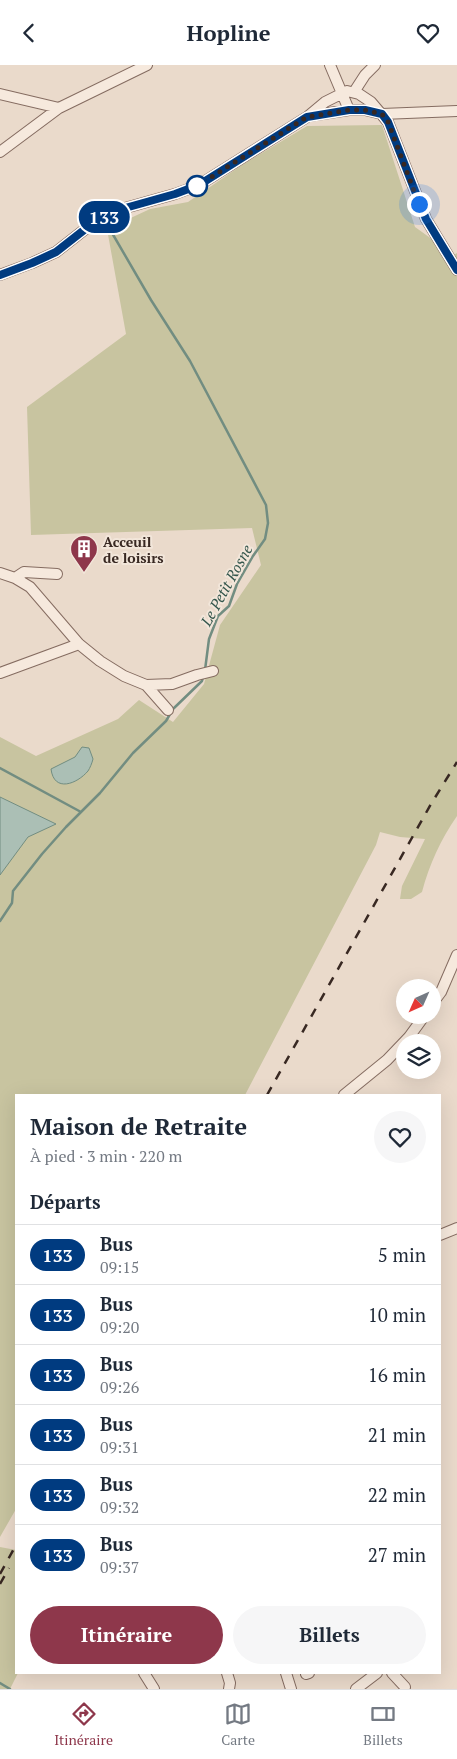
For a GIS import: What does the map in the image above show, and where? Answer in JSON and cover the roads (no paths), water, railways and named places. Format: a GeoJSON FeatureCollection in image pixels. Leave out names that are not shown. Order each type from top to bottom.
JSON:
{"type":"FeatureCollection","features":[{"type":"Feature","properties":{"kind":"street"},"geometry":{"type":"LineString","coordinates":[[0,152],[60,108],[147,65]]}},
{"type":"Feature","properties":{"kind":"street"},"geometry":{"type":"LineString","coordinates":[[330,65],[349,110]]}},
{"type":"Feature","properties":{"kind":"street"},"geometry":{"type":"LineString","coordinates":[[354,91],[375,65]]}},
{"type":"Feature","properties":{"kind":"street"},"geometry":{"type":"LineString","coordinates":[[0,275],[56,252],[93,223],[126,207],[175,194],[199,185],[307,117],[325,102],[347,91],[354,91],[365,97],[388,122],[426,219],[457,270]]}},
{"type":"Feature","properties":{"kind":"street"},"geometry":{"type":"LineString","coordinates":[[0,95],[60,108]]}},
{"type":"Feature","properties":{"kind":"street"},"geometry":{"type":"LineString","coordinates":[[365,97],[365,110]]}},
{"type":"Feature","properties":{"kind":"street"},"geometry":{"type":"LineString","coordinates":[[307,117],[349,110],[365,110],[382,114],[457,111]]}},
{"type":"Feature","properties":{"kind":"street"},"geometry":{"type":"LineString","coordinates":[[15,578],[24,572],[57,573]]}},
{"type":"Feature","properties":{"kind":"street"},"geometry":{"type":"LineString","coordinates":[[0,573],[15,578],[30,587],[79,644],[100,661],[124,676],[146,685],[172,684],[213,671]]}},
{"type":"Feature","properties":{"kind":"street"},"geometry":{"type":"LineString","coordinates":[[0,673],[79,644]]}},
{"type":"Feature","properties":{"kind":"street"},"geometry":{"type":"LineString","coordinates":[[146,685],[168,710]]}},
{"type":"Feature","properties":{"kind":"street"},"geometry":{"type":"LineString","coordinates":[[441,992],[457,955]]}},
{"type":"Feature","properties":{"kind":"street"},"geometry":{"type":"LineString","coordinates":[[345,1094],[387,1061],[409,1037],[418,1024]]}},
{"type":"Feature","properties":{"kind":"street"},"geometry":{"type":"LineString","coordinates":[[441,1235],[457,1229]]}},
{"type":"Feature","properties":{"kind":"street"},"geometry":{"type":"LineString","coordinates":[[145,1674],[154,1689]]}},
{"type":"Feature","properties":{"kind":"street"},"geometry":{"type":"LineString","coordinates":[[227,1674],[230,1683],[229,1689]]}},
{"type":"Feature","properties":{"kind":"street"},"geometry":{"type":"LineString","coordinates":[[286,1674],[291,1689]]}},
{"type":"Feature","properties":{"kind":"street"},"geometry":{"type":"LineString","coordinates":[[356,1689],[376,1674]]}},
{"type":"Feature","properties":{"kind":"street"},"geometry":{"type":"LineString","coordinates":[[393,1674],[405,1687]]}},
{"type":"Feature","properties":{"kind":"waterway","name":"Le Petit Rosne"},"geometry":{"type":"LineString","coordinates":[[108,226],[151,300],[190,361],[266,505],[268,523],[265,539],[237,584],[229,606],[218,616],[209,639],[205,670]]}},
{"type":"Feature","properties":{"kind":"waterway","name":"Le Petit Rosne"},"geometry":{"type":"LineString","coordinates":[[0,921],[12,903],[13,891],[42,854],[100,793],[133,753],[166,721],[173,709],[202,681],[203,677]]}},
{"type":"Feature","properties":{"kind":"waterway"},"geometry":{"type":"LineString","coordinates":[[0,768],[81,812]]}},
{"type":"Feature","properties":{"kind":"waterway"},"geometry":{"type":"LineString","coordinates":[[0,1683],[10,1689]]}},
{"type":"Feature","properties":{"kind":"railway"},"geometry":{"type":"LineString","coordinates":[[268,1094],[431,804],[457,762]]}},
{"type":"Feature","properties":{"kind":"railway"},"geometry":{"type":"LineString","coordinates":[[0,1574],[15,1547]]}},
{"type":"Feature","properties":{"kind":"railway"},"geometry":{"type":"LineString","coordinates":[[0,1584],[9,1568]]}},
{"type":"Feature","properties":{"kind":"place","name":"Acceuil de loisirs"},"geometry":{"type":"Point","coordinates":[84,573]}}]}
